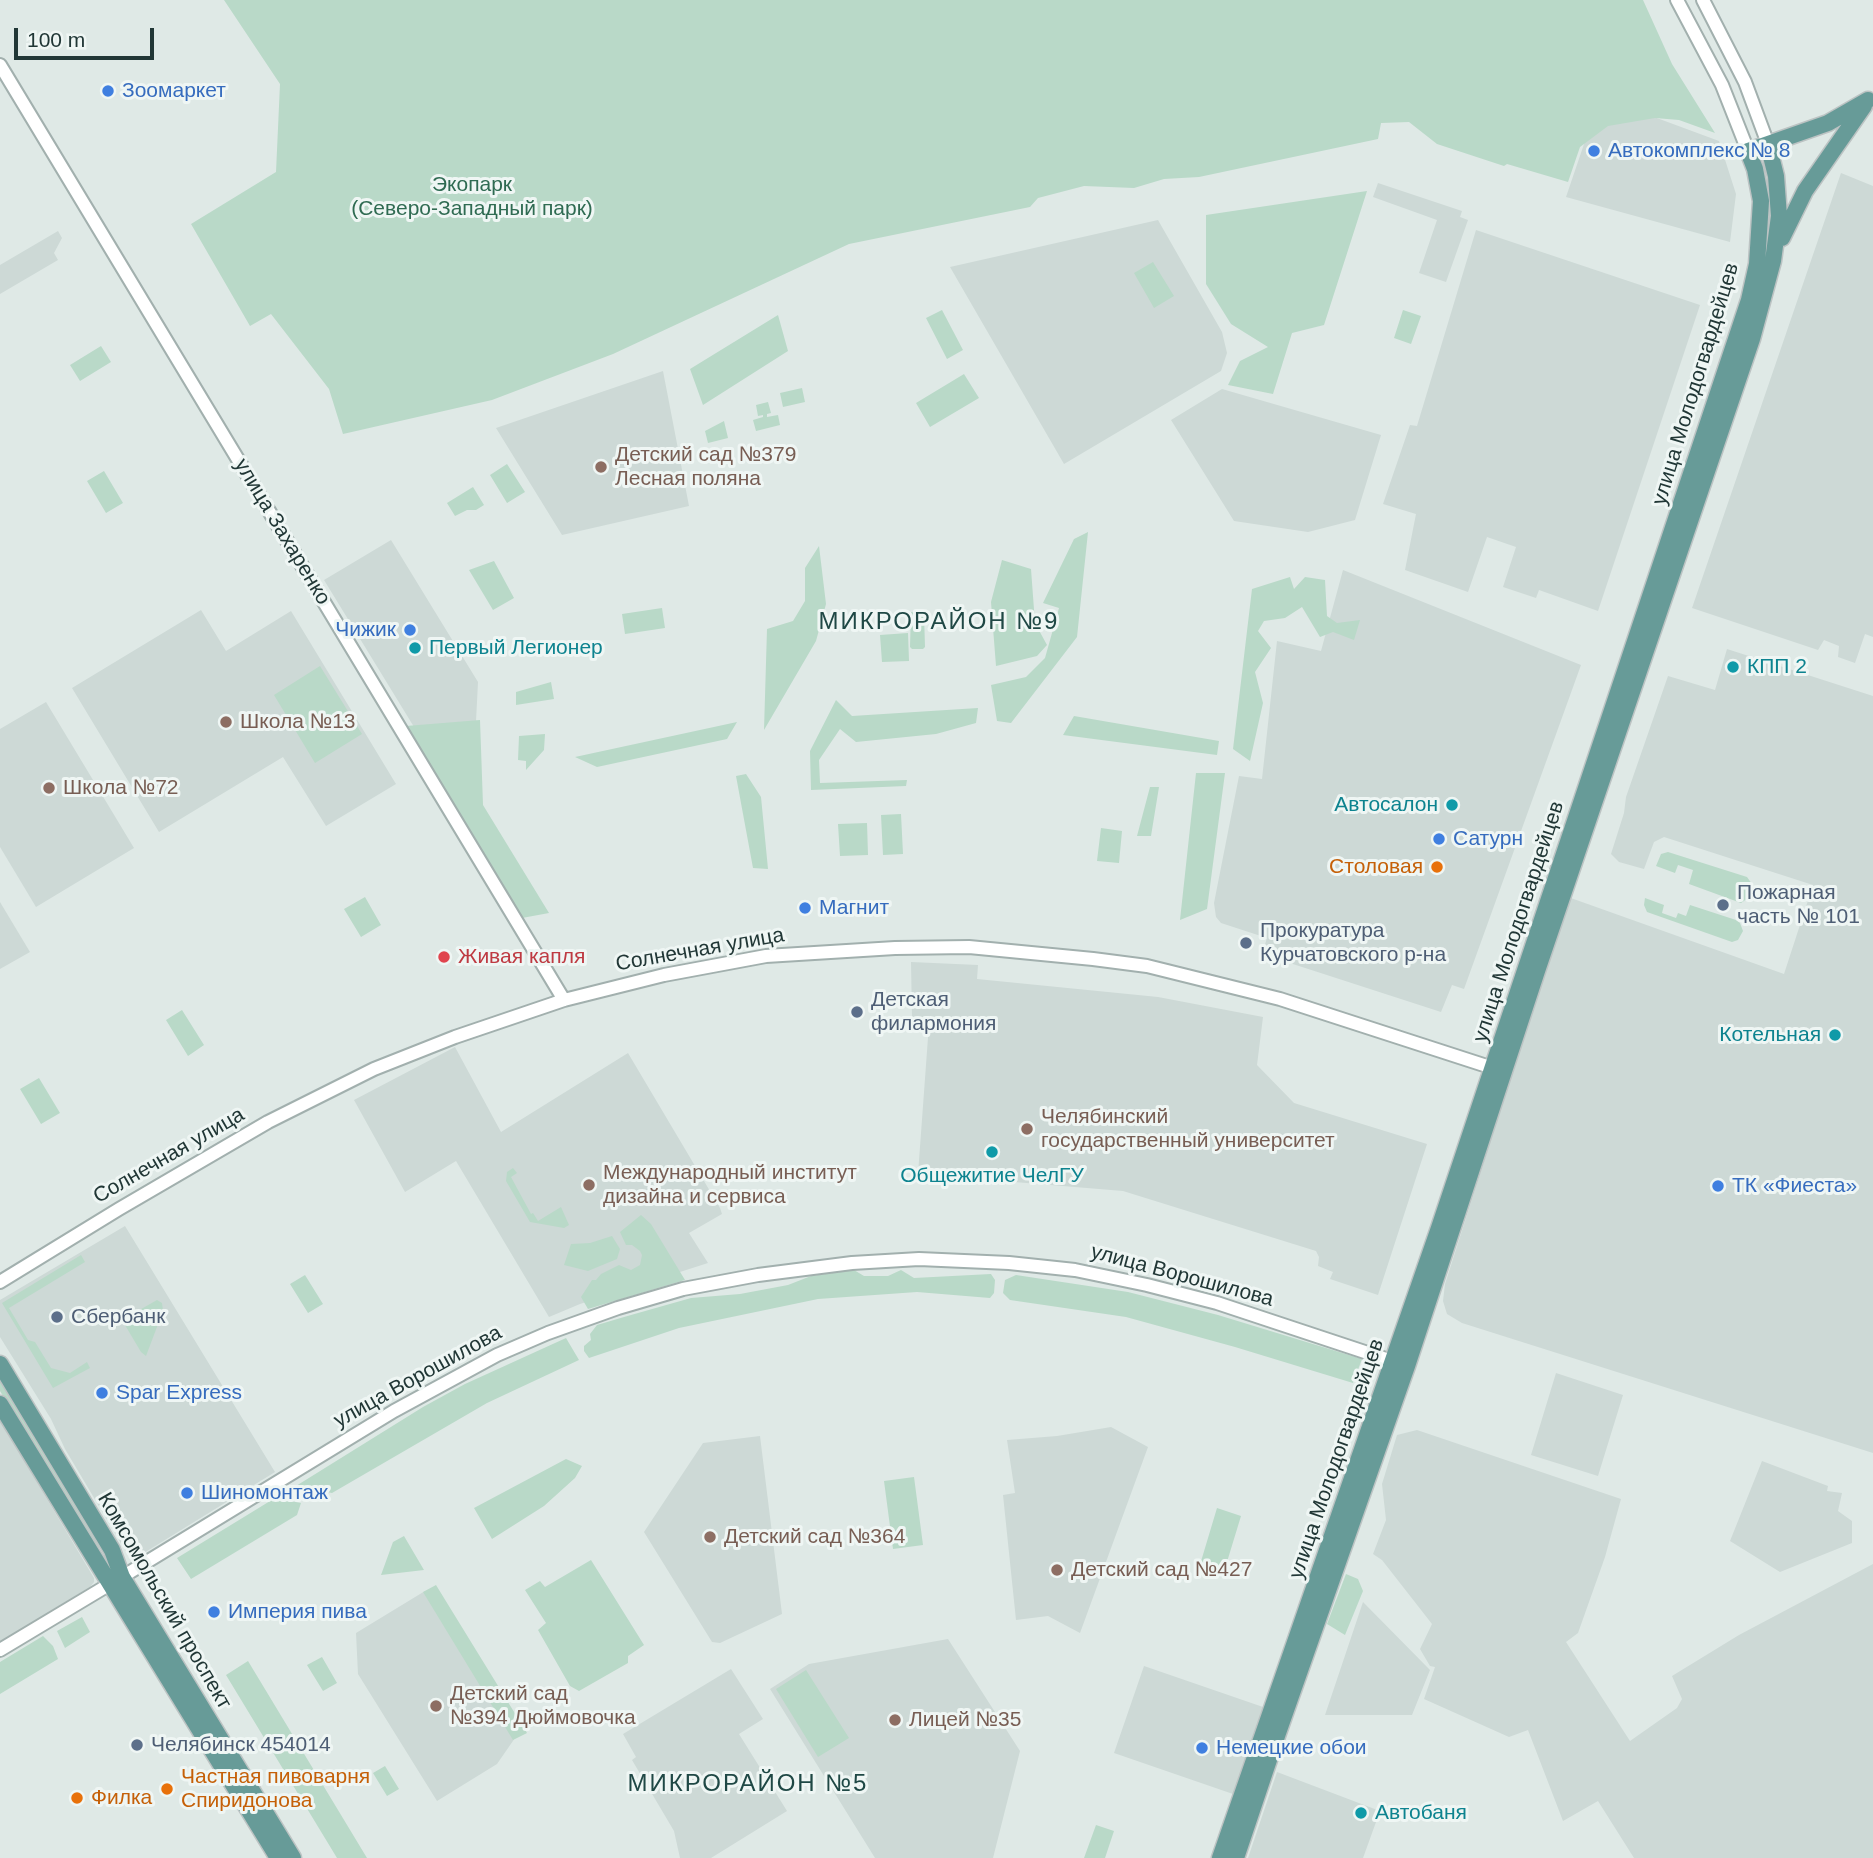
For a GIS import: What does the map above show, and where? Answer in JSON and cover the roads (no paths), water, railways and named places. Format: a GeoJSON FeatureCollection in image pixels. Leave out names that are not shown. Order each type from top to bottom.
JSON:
{"type":"FeatureCollection","features":[{"type":"Feature","properties":{"kind":"main road"},"geometry":{"type":"LineString","coordinates":[[1748,151],[1828,123],[1870,96]]}},
{"type":"Feature","properties":{"kind":"main road"},"geometry":{"type":"LineString","coordinates":[[1773,261],[1791,216],[1805,191],[1870,96]]}},
{"type":"Feature","properties":{"kind":"main road","name":"улица Молодогвардейцев"},"geometry":{"type":"LineString","coordinates":[[1220,1858],[1272,1731],[1383,1412],[1637,657],[1752,339],[1773,261],[1779,197],[1768,144]]}},
{"type":"Feature","properties":{"kind":"main road","name":"улица Молодогвардейцев"},"geometry":{"type":"LineString","coordinates":[[1637,657],[1749,300],[1757,264],[1761,201],[1755,169],[1748,151]]}},
{"type":"Feature","properties":{"kind":"main road","name":"Комсомольский проспект"},"geometry":{"type":"LineString","coordinates":[[0,1364],[112,1550],[116,1581],[184,1704],[278,1858]]}},
{"type":"Feature","properties":{"kind":"main road","name":"Комсомольский проспект"},"geometry":{"type":"LineString","coordinates":[[0,1404],[219,1736],[293,1858]]}},
{"type":"Feature","properties":{"kind":"main road"},"geometry":{"type":"LineString","coordinates":[[184,1704],[195,1715],[212,1744],[218,1744],[219,1736]]}},
{"type":"Feature","properties":{"kind":"main road","name":"улица Молодогвардейцев"},"geometry":{"type":"LineString","coordinates":[[1236,1858],[1272,1731]]}},
{"type":"Feature","properties":{"kind":"street","name":"улица Молодогвардейцев"},"geometry":{"type":"LineString","coordinates":[[1677,0],[1722,85],[1748,151]]}},
{"type":"Feature","properties":{"kind":"street","name":"улица Молодогвардейцев"},"geometry":{"type":"LineString","coordinates":[[1703,0],[1745,82],[1768,144]]}},
{"type":"Feature","properties":{"kind":"street","name":"улица Захаренко"},"geometry":{"type":"LineString","coordinates":[[0,65],[564,1000]]}},
{"type":"Feature","properties":{"kind":"street","name":"Солнечная улица"},"geometry":{"type":"LineString","coordinates":[[0,1283],[119,1209],[268,1122],[374,1069],[455,1037],[564,1000],[664,975],[766,956],[895,948],[969,947],[1147,966],[1280,999],[1498,1070]]}},
{"type":"Feature","properties":{"kind":"street","name":"улица Ворошилова"},"geometry":{"type":"LineString","coordinates":[[0,1650],[394,1411],[497,1355],[618,1308],[683,1290],[758,1275],[852,1263],[919,1259],[1009,1263],[1075,1270],[1217,1303],[1399,1363]]}},
{"type":"Feature","properties":{"kind":"place","name":"Зоомаркет"},"geometry":{"type":"Point","coordinates":[108,91]}},
{"type":"Feature","properties":{"kind":"place","name":"Автокомплекс № 8"},"geometry":{"type":"Point","coordinates":[1594,151]}},
{"type":"Feature","properties":{"kind":"place","name":"Детский сад №379 Лесная поляна"},"geometry":{"type":"Point","coordinates":[601,467]}},
{"type":"Feature","properties":{"kind":"place","name":"Чижик"},"geometry":{"type":"Point","coordinates":[410,630]}},
{"type":"Feature","properties":{"kind":"place","name":"Первый Легионер"},"geometry":{"type":"Point","coordinates":[415,648]}},
{"type":"Feature","properties":{"kind":"place","name":"КПП 2"},"geometry":{"type":"Point","coordinates":[1733,667]}},
{"type":"Feature","properties":{"kind":"place","name":"Школа №13"},"geometry":{"type":"Point","coordinates":[226,722]}},
{"type":"Feature","properties":{"kind":"place","name":"Школа №72"},"geometry":{"type":"Point","coordinates":[49,788]}},
{"type":"Feature","properties":{"kind":"place","name":"Автосалон"},"geometry":{"type":"Point","coordinates":[1452,805]}},
{"type":"Feature","properties":{"kind":"place","name":"Сатурн"},"geometry":{"type":"Point","coordinates":[1439,839]}},
{"type":"Feature","properties":{"kind":"place","name":"Столовая"},"geometry":{"type":"Point","coordinates":[1437,867]}},
{"type":"Feature","properties":{"kind":"place","name":"Пожарная часть № 101"},"geometry":{"type":"Point","coordinates":[1723,905]}},
{"type":"Feature","properties":{"kind":"place","name":"Магнит"},"geometry":{"type":"Point","coordinates":[805,908]}},
{"type":"Feature","properties":{"kind":"place","name":"Прокуратура Курчатовского р-на"},"geometry":{"type":"Point","coordinates":[1246,943]}},
{"type":"Feature","properties":{"kind":"place","name":"Живая капля"},"geometry":{"type":"Point","coordinates":[444,957]}},
{"type":"Feature","properties":{"kind":"place","name":"Детская филармония"},"geometry":{"type":"Point","coordinates":[857,1012]}},
{"type":"Feature","properties":{"kind":"place","name":"Котельная"},"geometry":{"type":"Point","coordinates":[1835,1035]}},
{"type":"Feature","properties":{"kind":"place","name":"Челябинский государственный университет"},"geometry":{"type":"Point","coordinates":[1027,1129]}},
{"type":"Feature","properties":{"kind":"place","name":"Общежитие ЧелГУ"},"geometry":{"type":"Point","coordinates":[992,1152]}},
{"type":"Feature","properties":{"kind":"place","name":"Международный институт дизайна и сервиса"},"geometry":{"type":"Point","coordinates":[589,1185]}},
{"type":"Feature","properties":{"kind":"place","name":"ТК «Фиеста»"},"geometry":{"type":"Point","coordinates":[1718,1186]}},
{"type":"Feature","properties":{"kind":"place","name":"Сбербанк"},"geometry":{"type":"Point","coordinates":[57,1317]}},
{"type":"Feature","properties":{"kind":"place","name":"Spar Express"},"geometry":{"type":"Point","coordinates":[102,1393]}},
{"type":"Feature","properties":{"kind":"place","name":"Шиномонтаж"},"geometry":{"type":"Point","coordinates":[187,1493]}},
{"type":"Feature","properties":{"kind":"place","name":"Детский сад №364"},"geometry":{"type":"Point","coordinates":[710,1537]}},
{"type":"Feature","properties":{"kind":"place","name":"Детский сад №427"},"geometry":{"type":"Point","coordinates":[1057,1570]}},
{"type":"Feature","properties":{"kind":"place","name":"Империя пива"},"geometry":{"type":"Point","coordinates":[214,1612]}},
{"type":"Feature","properties":{"kind":"place","name":"Детский сад №394 Дюймовочка"},"geometry":{"type":"Point","coordinates":[436,1706]}},
{"type":"Feature","properties":{"kind":"place","name":"Лицей №35"},"geometry":{"type":"Point","coordinates":[895,1720]}},
{"type":"Feature","properties":{"kind":"place","name":"Челябинск 454014"},"geometry":{"type":"Point","coordinates":[137,1745]}},
{"type":"Feature","properties":{"kind":"place","name":"Немецкие обои"},"geometry":{"type":"Point","coordinates":[1202,1748]}},
{"type":"Feature","properties":{"kind":"place","name":"Частная пивоварня Спиридонова"},"geometry":{"type":"Point","coordinates":[167,1789]}},
{"type":"Feature","properties":{"kind":"place","name":"Филка"},"geometry":{"type":"Point","coordinates":[77,1798]}},
{"type":"Feature","properties":{"kind":"place","name":"Автобаня"},"geometry":{"type":"Point","coordinates":[1361,1813]}},
{"type":"Feature","properties":{"kind":"district","name":"МИКРОРАЙОН №9"},"geometry":{"type":"Point","coordinates":[939,622]}},
{"type":"Feature","properties":{"kind":"district","name":"МИКРОРАЙОН №5"},"geometry":{"type":"Point","coordinates":[748,1784]}},
{"type":"Feature","properties":{"kind":"park label","name":"Экопарк (Северо-Западный парк)"},"geometry":{"type":"Point","coordinates":[472,197]}}]}
